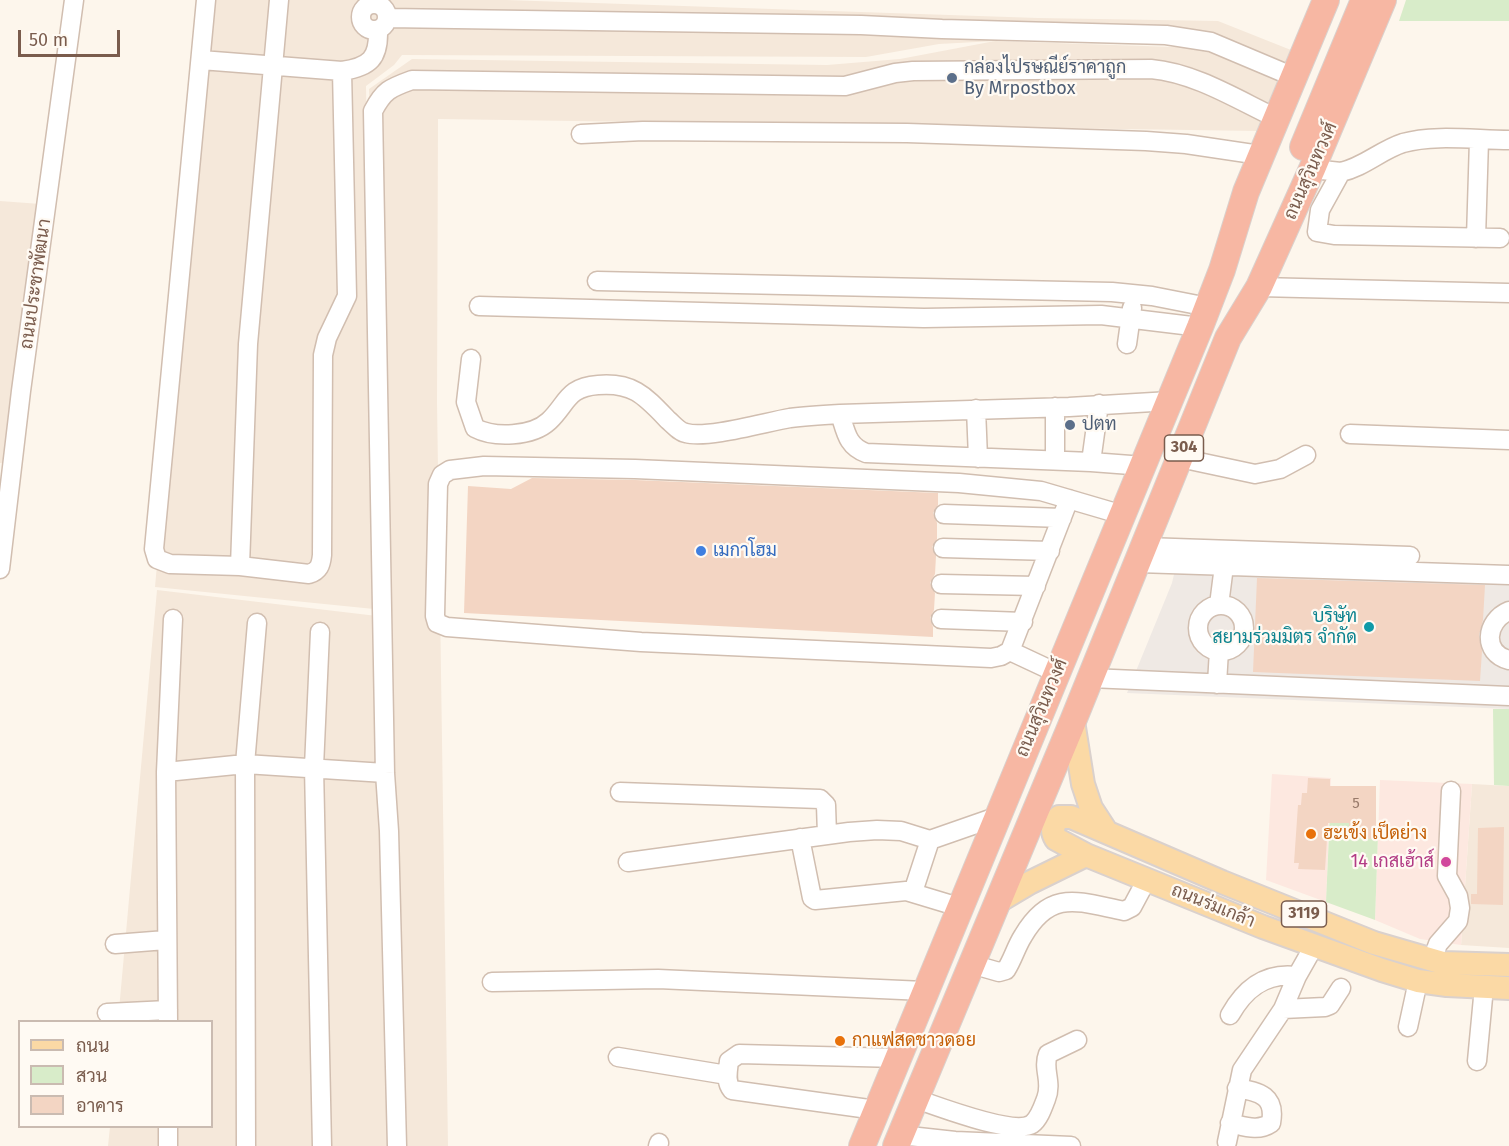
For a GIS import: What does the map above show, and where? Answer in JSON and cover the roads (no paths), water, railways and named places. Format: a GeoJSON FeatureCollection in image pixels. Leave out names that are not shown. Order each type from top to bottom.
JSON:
{"type":"FeatureCollection","features":[{"type":"Feature","properties":{"kind":"highway","name":"ถนนสุวินทวงศ์"},"geometry":{"type":"LineString","coordinates":[[1228,338],[1259,287],[1284,231],[1284,167],[1276,118],[1326,0]]}},
{"type":"Feature","properties":{"kind":"highway","name":"ถนนสุวินทวงศ์"},"geometry":{"type":"LineString","coordinates":[[898,1141],[1073,721],[1228,338],[1342,0]]}},
{"type":"Feature","properties":{"kind":"highway","name":"ถนนสุวินทวงศ์"},"geometry":{"type":"LineString","coordinates":[[1284,167],[1364,0]]}},
{"type":"Feature","properties":{"kind":"highway","name":"ถนนสุวินทวงศ์"},"geometry":{"type":"LineString","coordinates":[[862,1146],[996,817],[1144,466],[1222,270],[1252,213],[1284,167],[1383,0]]}},
{"type":"Feature","properties":{"kind":"main road"},"geometry":{"type":"LineString","coordinates":[[1073,721],[1083,784],[1091,808],[1106,831]]}},
{"type":"Feature","properties":{"kind":"main road","name":"ถนนร่มเกล้า"},"geometry":{"type":"LineString","coordinates":[[1509,966],[1443,963],[1374,943],[1067,816],[1059,817],[1053,830],[1056,839],[1061,844],[1086,855],[1314,946],[1382,970],[1418,981],[1509,988]]}},
{"type":"Feature","properties":{"kind":"main road"},"geometry":{"type":"LineString","coordinates":[[997,902],[1029,883],[1086,855]]}},
{"type":"Feature","properties":{"kind":"street","name":"ถนนประชาพัฒนา"},"geometry":{"type":"LineString","coordinates":[[0,569],[4,497],[74,0]]}},
{"type":"Feature","properties":{"kind":"street"},"geometry":{"type":"LineString","coordinates":[[206,0],[154,549],[157,559],[170,564],[240,566],[309,574],[316,572],[321,565],[322,355],[327,338],[347,296],[342,71]]}},
{"type":"Feature","properties":{"kind":"street"},"geometry":{"type":"LineString","coordinates":[[240,566],[248,344],[279,0]]}},
{"type":"Feature","properties":{"kind":"street"},"geometry":{"type":"LineString","coordinates":[[201,60],[342,71],[358,69],[373,57],[378,44],[381,13],[1166,35],[1211,42],[1294,77]]}},
{"type":"Feature","properties":{"kind":"street"},"geometry":{"type":"LineString","coordinates":[[397,1146],[389,831],[385,773],[373,111],[381,96],[390,88],[412,80],[845,86],[913,71],[1151,69],[1188,76],[1276,118]]}},
{"type":"Feature","properties":{"kind":"street"},"geometry":{"type":"LineString","coordinates":[[581,134],[643,131],[991,136],[1146,141],[1186,144],[1284,167],[1341,172],[1353,170],[1401,144],[1422,139],[1509,140]]}},
{"type":"Feature","properties":{"kind":"street"},"geometry":{"type":"LineString","coordinates":[[1476,238],[1479,140]]}},
{"type":"Feature","properties":{"kind":"street"},"geometry":{"type":"LineString","coordinates":[[1317,232],[1320,210],[1341,172]]}},
{"type":"Feature","properties":{"kind":"street"},"geometry":{"type":"LineString","coordinates":[[1284,231],[1335,235],[1500,238]]}},
{"type":"Feature","properties":{"kind":"street"},"geometry":{"type":"LineString","coordinates":[[597,281],[874,289],[1135,293],[1204,317]]}},
{"type":"Feature","properties":{"kind":"street"},"geometry":{"type":"LineString","coordinates":[[644,312],[645,283]]}},
{"type":"Feature","properties":{"kind":"street"},"geometry":{"type":"LineString","coordinates":[[722,285],[722,313]]}},
{"type":"Feature","properties":{"kind":"street"},"geometry":{"type":"LineString","coordinates":[[1259,287],[1509,293]]}},
{"type":"Feature","properties":{"kind":"street"},"geometry":{"type":"LineString","coordinates":[[872,317],[874,289]]}},
{"type":"Feature","properties":{"kind":"street"},"geometry":{"type":"LineString","coordinates":[[1127,344],[1135,293]]}},
{"type":"Feature","properties":{"kind":"street"},"geometry":{"type":"LineString","coordinates":[[479,306],[924,318],[1101,315],[1130,318],[1204,317]]}},
{"type":"Feature","properties":{"kind":"street"},"geometry":{"type":"LineString","coordinates":[[471,359],[466,402],[475,428],[483,432],[506,435],[533,430],[548,423],[566,398],[582,388],[597,385],[631,388],[644,395],[674,426],[684,433],[700,434],[792,418],[840,414],[1055,407],[1170,400]]}},
{"type":"Feature","properties":{"kind":"street"},"geometry":{"type":"LineString","coordinates":[[1091,462],[1099,404]]}},
{"type":"Feature","properties":{"kind":"street"},"geometry":{"type":"LineString","coordinates":[[1055,407],[1055,460]]}},
{"type":"Feature","properties":{"kind":"street"},"geometry":{"type":"LineString","coordinates":[[976,408],[978,458]]}},
{"type":"Feature","properties":{"kind":"street"},"geometry":{"type":"LineString","coordinates":[[840,414],[851,444],[866,453],[1055,460],[1144,466]]}},
{"type":"Feature","properties":{"kind":"street"},"geometry":{"type":"LineString","coordinates":[[1350,434],[1509,440]]}},
{"type":"Feature","properties":{"kind":"street"},"geometry":{"type":"LineString","coordinates":[[1180,458],[1255,474],[1280,469],[1306,455]]}},
{"type":"Feature","properties":{"kind":"street"},"geometry":{"type":"LineString","coordinates":[[1069,499],[1010,651],[991,658],[641,642],[447,627],[437,623],[435,616],[438,484],[442,476],[450,470],[484,466],[624,469],[959,483],[1020,488],[1069,499],[1123,515]]}},
{"type":"Feature","properties":{"kind":"street"},"geometry":{"type":"LineString","coordinates":[[944,514],[1062,518]]}},
{"type":"Feature","properties":{"kind":"street"},"geometry":{"type":"LineString","coordinates":[[943,548],[1050,551]]}},
{"type":"Feature","properties":{"kind":"street"},"geometry":{"type":"LineString","coordinates":[[1141,555],[1410,556]]}},
{"type":"Feature","properties":{"kind":"street"},"geometry":{"type":"LineString","coordinates":[[1141,555],[1224,566],[1509,575]]}},
{"type":"Feature","properties":{"kind":"street"},"geometry":{"type":"LineString","coordinates":[[1219,605],[1224,566]]}},
{"type":"Feature","properties":{"kind":"street"},"geometry":{"type":"LineString","coordinates":[[941,584],[1036,586]]}},
{"type":"Feature","properties":{"kind":"street"},"geometry":{"type":"LineString","coordinates":[[1219,605],[1227,605],[1239,613],[1244,627],[1243,635],[1234,647],[1219,650],[1207,645],[1199,634],[1198,627],[1203,614],[1213,606],[1219,605]]}},
{"type":"Feature","properties":{"kind":"street"},"geometry":{"type":"LineString","coordinates":[[1509,611],[1500,615],[1494,622],[1490,630],[1490,639],[1497,655],[1509,660]]}},
{"type":"Feature","properties":{"kind":"street"},"geometry":{"type":"LineString","coordinates":[[107,1013],[168,1016],[166,772],[173,619]]}},
{"type":"Feature","properties":{"kind":"street"},"geometry":{"type":"LineString","coordinates":[[941,619],[1023,622]]}},
{"type":"Feature","properties":{"kind":"street"},"geometry":{"type":"LineString","coordinates":[[246,1146],[245,764],[257,624]]}},
{"type":"Feature","properties":{"kind":"street"},"geometry":{"type":"LineString","coordinates":[[320,632],[314,767],[322,1146]]}},
{"type":"Feature","properties":{"kind":"street"},"geometry":{"type":"LineString","coordinates":[[1217,684],[1219,650]]}},
{"type":"Feature","properties":{"kind":"street"},"geometry":{"type":"LineString","coordinates":[[1010,651],[1057,673]]}},
{"type":"Feature","properties":{"kind":"street"},"geometry":{"type":"LineString","coordinates":[[1090,678],[1509,696]]}},
{"type":"Feature","properties":{"kind":"street"},"geometry":{"type":"LineString","coordinates":[[166,772],[245,764],[385,773]]}},
{"type":"Feature","properties":{"kind":"street"},"geometry":{"type":"LineString","coordinates":[[1432,960],[1438,944],[1458,921],[1460,908],[1458,896],[1447,876],[1450,791]]}},
{"type":"Feature","properties":{"kind":"street"},"geometry":{"type":"LineString","coordinates":[[620,792],[820,799],[826,805],[827,835]]}},
{"type":"Feature","properties":{"kind":"street"},"geometry":{"type":"LineString","coordinates":[[628,862],[800,838],[889,830],[930,840],[996,817]]}},
{"type":"Feature","properties":{"kind":"street"},"geometry":{"type":"LineString","coordinates":[[800,838],[812,898],[815,900],[906,891],[959,907]]}},
{"type":"Feature","properties":{"kind":"street"},"geometry":{"type":"LineString","coordinates":[[913,892],[930,840]]}},
{"type":"Feature","properties":{"kind":"street"},"geometry":{"type":"LineString","coordinates":[[971,964],[999,972],[1006,970],[1022,938],[1040,914],[1064,902],[1077,900],[1124,911],[1132,907],[1147,879]]}},
{"type":"Feature","properties":{"kind":"street"},"geometry":{"type":"LineString","coordinates":[[115,944],[166,940]]}},
{"type":"Feature","properties":{"kind":"street"},"geometry":{"type":"LineString","coordinates":[[1227,1142],[1237,1088],[1246,1061],[1283,1009],[1297,976],[1314,946]]}},
{"type":"Feature","properties":{"kind":"street"},"geometry":{"type":"LineString","coordinates":[[1230,1015],[1244,994],[1260,982],[1282,974],[1297,976]]}},
{"type":"Feature","properties":{"kind":"street"},"geometry":{"type":"LineString","coordinates":[[492,982],[658,979],[924,991]]}},
{"type":"Feature","properties":{"kind":"street"},"geometry":{"type":"LineString","coordinates":[[1408,1027],[1418,981]]}},
{"type":"Feature","properties":{"kind":"street"},"geometry":{"type":"LineString","coordinates":[[1477,1061],[1484,987]]}},
{"type":"Feature","properties":{"kind":"street"},"geometry":{"type":"LineString","coordinates":[[1283,1009],[1325,1007],[1330,1005],[1341,988]]}},
{"type":"Feature","properties":{"kind":"street"},"geometry":{"type":"LineString","coordinates":[[916,1098],[996,1124],[1020,1127],[1032,1124],[1039,1116],[1050,1088],[1046,1061],[1048,1054],[1077,1040]]}},
{"type":"Feature","properties":{"kind":"street"},"geometry":{"type":"LineString","coordinates":[[876,1110],[732,1090],[727,1076],[729,1061],[740,1054],[898,1058]]}},
{"type":"Feature","properties":{"kind":"street"},"geometry":{"type":"LineString","coordinates":[[618,1057],[727,1076]]}},
{"type":"Feature","properties":{"kind":"street"},"geometry":{"type":"LineString","coordinates":[[1230,1123],[1251,1128],[1271,1123],[1273,1108],[1268,1099],[1259,1093],[1237,1088]]}},
{"type":"Feature","properties":{"kind":"street"},"geometry":{"type":"LineString","coordinates":[[168,1128],[168,1146]]}},
{"type":"Feature","properties":{"kind":"street"},"geometry":{"type":"LineString","coordinates":[[898,1141],[1071,1146]]}},
{"type":"Feature","properties":{"kind":"place","name":"กล่องไปรษณีย์ราคาถูก By Mrpostbox"},"geometry":{"type":"Point","coordinates":[952,78]}},
{"type":"Feature","properties":{"kind":"place","name":"ปตท"},"geometry":{"type":"Point","coordinates":[1070,425]}},
{"type":"Feature","properties":{"kind":"place","name":"เมกาโฮม"},"geometry":{"type":"Point","coordinates":[701,551]}},
{"type":"Feature","properties":{"kind":"place","name":"บริษัท สยามร่วมมิตร จำกัด"},"geometry":{"type":"Point","coordinates":[1369,627]}},
{"type":"Feature","properties":{"kind":"place","name":"ฮะเข้ง เป็ดย่าง"},"geometry":{"type":"Point","coordinates":[1311,834]}},
{"type":"Feature","properties":{"kind":"place","name":"14 เกสเฮ้าส์"},"geometry":{"type":"Point","coordinates":[1446,862]}},
{"type":"Feature","properties":{"kind":"place","name":"กาแฟสดชาวดอย"},"geometry":{"type":"Point","coordinates":[840,1041]}}]}
